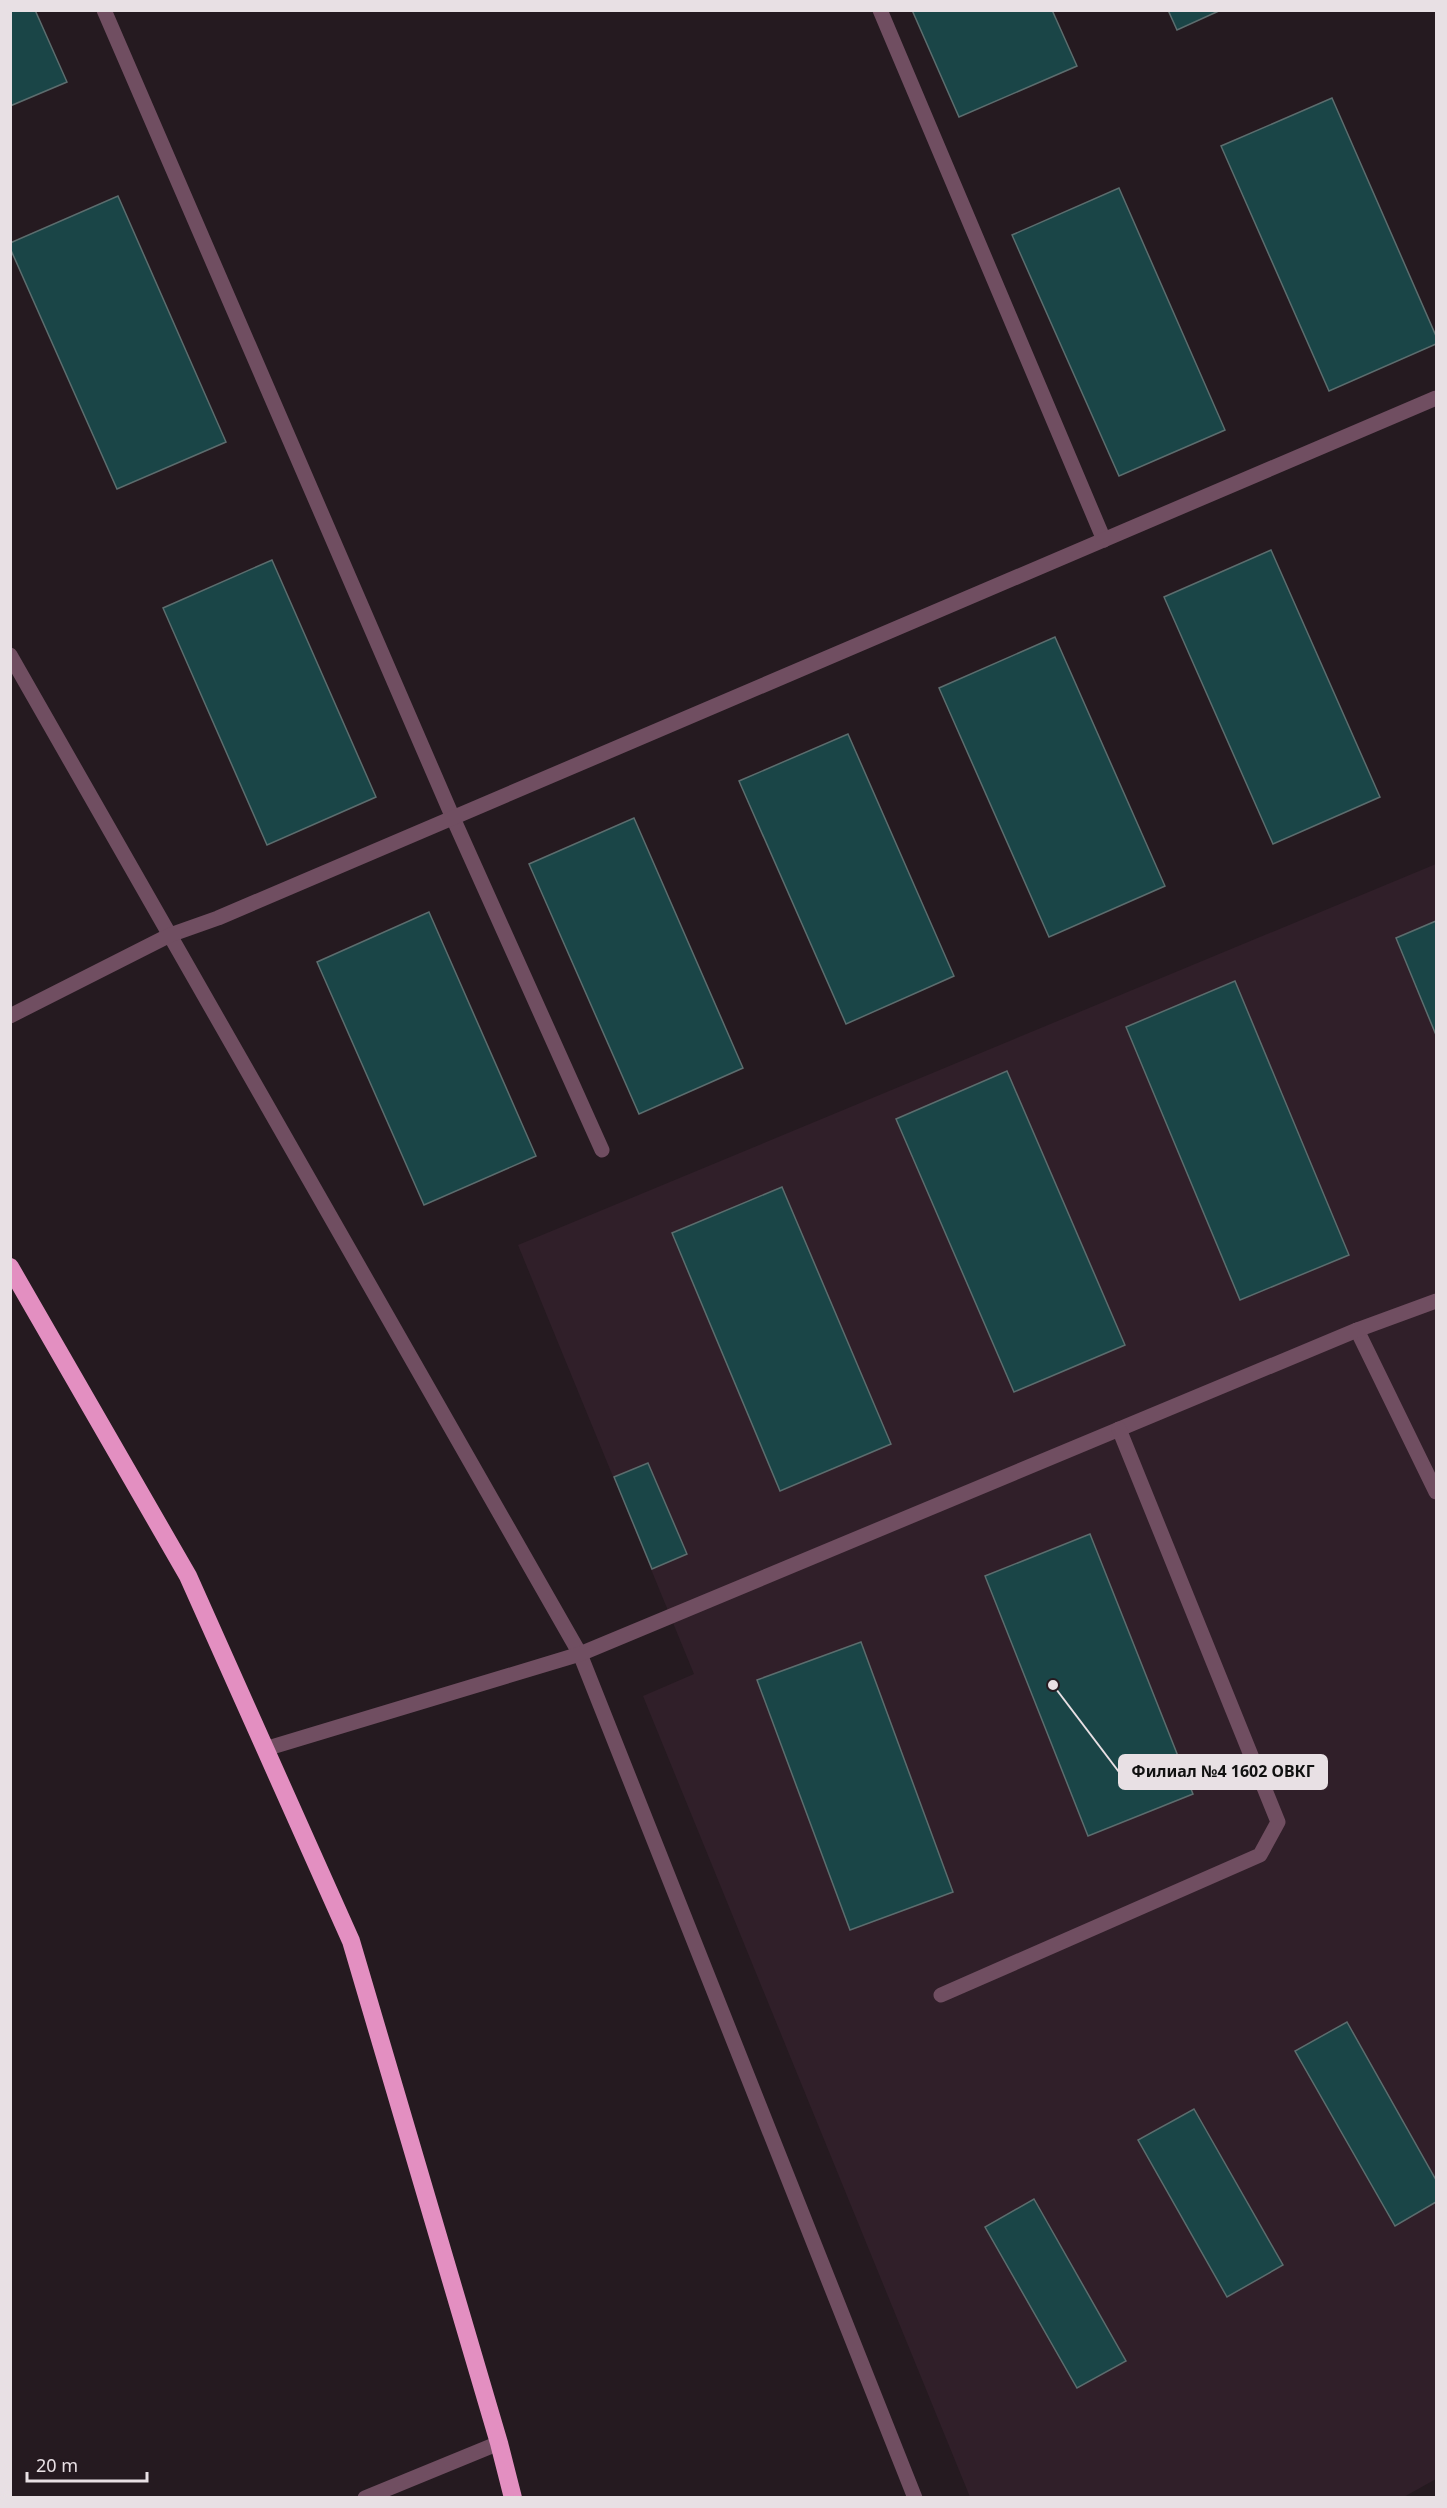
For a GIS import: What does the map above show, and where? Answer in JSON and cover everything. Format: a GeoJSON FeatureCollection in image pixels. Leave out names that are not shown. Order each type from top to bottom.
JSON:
{"type":"FeatureCollection","features":[{"type":"Feature","properties":{"kind":"highway"},"geometry":{"type":"LineString","coordinates":[[10,1267],[188,1576],[351,1941],[499,2443],[513,2498]]}},
{"type":"Feature","properties":{"kind":"lane"},"geometry":{"type":"LineString","coordinates":[[104,10],[453,818],[602,1150]]}},
{"type":"Feature","properties":{"kind":"lane"},"geometry":{"type":"LineString","coordinates":[[880,10],[1104,540]]}},
{"type":"Feature","properties":{"kind":"lane"},"geometry":{"type":"LineString","coordinates":[[10,1016],[170,935],[218,918],[1437,398]]}},
{"type":"Feature","properties":{"kind":"lane"},"geometry":{"type":"LineString","coordinates":[[10,655],[580,1654],[915,2498]]}},
{"type":"Feature","properties":{"kind":"lane"},"geometry":{"type":"LineString","coordinates":[[265,1749],[580,1654],[1357,1330],[1437,1301]]}},
{"type":"Feature","properties":{"kind":"lane"},"geometry":{"type":"LineString","coordinates":[[1357,1330],[1437,1492]]}},
{"type":"Feature","properties":{"kind":"lane"},"geometry":{"type":"LineString","coordinates":[[941,1995],[1260,1855],[1278,1822],[1119,1429]]}},
{"type":"Feature","properties":{"kind":"lane"},"geometry":{"type":"LineString","coordinates":[[365,2498],[499,2443]]}},
{"type":"Feature","properties":{"kind":"shaded area"},"geometry":{"type":"Polygon","coordinates":[[[1436,864],[1436,2479],[1402,2498],[970,2497],[643,1696],[694,1674],[518,1245],[1436,864]]]}},
{"type":"Feature","properties":{"kind":"building"},"geometry":{"type":"Polygon","coordinates":[[[10,10],[35,10],[67,82],[10,106],[10,10]]]}},
{"type":"Feature","properties":{"kind":"building"},"geometry":{"type":"Polygon","coordinates":[[[912,10],[1052,10],[1077,66],[959,117],[912,10]]]}},
{"type":"Feature","properties":{"kind":"building"},"geometry":{"type":"Polygon","coordinates":[[[1168,10],[1221,10],[1177,30],[1168,10]]]}},
{"type":"Feature","properties":{"kind":"building"},"geometry":{"type":"Polygon","coordinates":[[[1332,98],[1436,336],[1436,344],[1329,391],[1221,146],[1332,98]]]}},
{"type":"Feature","properties":{"kind":"building"},"geometry":{"type":"Polygon","coordinates":[[[1119,188],[1225,430],[1119,476],[1012,235],[1119,188]]]}},
{"type":"Feature","properties":{"kind":"building"},"geometry":{"type":"Polygon","coordinates":[[[118,196],[226,442],[117,489],[10,248],[10,243],[118,196]]]}},
{"type":"Feature","properties":{"kind":"building"},"geometry":{"type":"Polygon","coordinates":[[[1271,550],[1380,797],[1273,844],[1164,597],[1271,550]]]}},
{"type":"Feature","properties":{"kind":"building"},"geometry":{"type":"Polygon","coordinates":[[[272,560],[376,797],[267,845],[163,608],[272,560]]]}},
{"type":"Feature","properties":{"kind":"building"},"geometry":{"type":"Polygon","coordinates":[[[1055,637],[1165,886],[1049,937],[939,688],[1055,637]]]}},
{"type":"Feature","properties":{"kind":"building"},"geometry":{"type":"Polygon","coordinates":[[[848,734],[954,976],[846,1024],[739,781],[848,734]]]}},
{"type":"Feature","properties":{"kind":"building"},"geometry":{"type":"Polygon","coordinates":[[[634,818],[743,1068],[639,1114],[529,864],[634,818]]]}},
{"type":"Feature","properties":{"kind":"building"},"geometry":{"type":"Polygon","coordinates":[[[429,912],[536,1156],[424,1205],[317,962],[429,912]]]}},
{"type":"Feature","properties":{"kind":"building"},"geometry":{"type":"Polygon","coordinates":[[[1436,921],[1436,1035],[1396,938],[1436,921]]]}},
{"type":"Feature","properties":{"kind":"building"},"geometry":{"type":"Polygon","coordinates":[[[1235,981],[1349,1255],[1240,1300],[1126,1027],[1235,981]]]}},
{"type":"Feature","properties":{"kind":"building"},"geometry":{"type":"Polygon","coordinates":[[[1007,1071],[1125,1345],[1014,1392],[896,1119],[1007,1071]]]}},
{"type":"Feature","properties":{"kind":"building"},"geometry":{"type":"Polygon","coordinates":[[[782,1187],[891,1444],[780,1491],[672,1233],[782,1187]]]}},
{"type":"Feature","properties":{"kind":"building"},"geometry":{"type":"Polygon","coordinates":[[[648,1463],[687,1554],[652,1569],[614,1477],[648,1463]]]}},
{"type":"Feature","properties":{"kind":"building"},"geometry":{"type":"Polygon","coordinates":[[[1090,1534],[1193,1794],[1088,1836],[985,1576],[1090,1534]]]}},
{"type":"Feature","properties":{"kind":"building"},"geometry":{"type":"Polygon","coordinates":[[[861,1642],[953,1892],[850,1930],[757,1680],[861,1642]]]}},
{"type":"Feature","properties":{"kind":"building"},"geometry":{"type":"Polygon","coordinates":[[[1347,2022],[1436,2180],[1436,2202],[1395,2226],[1295,2051],[1347,2022]]]}},
{"type":"Feature","properties":{"kind":"building"},"geometry":{"type":"Polygon","coordinates":[[[1194,2109],[1283,2265],[1227,2297],[1138,2140],[1194,2109]]]}},
{"type":"Feature","properties":{"kind":"building"},"geometry":{"type":"Polygon","coordinates":[[[1034,2199],[1126,2361],[1077,2388],[985,2227],[1034,2199]]]}},
{"type":"Feature","properties":{"kind":"place","name":"Филиал №4 1602 ОВКГ"},"geometry":{"type":"Point","coordinates":[1053,1685]}}]}
